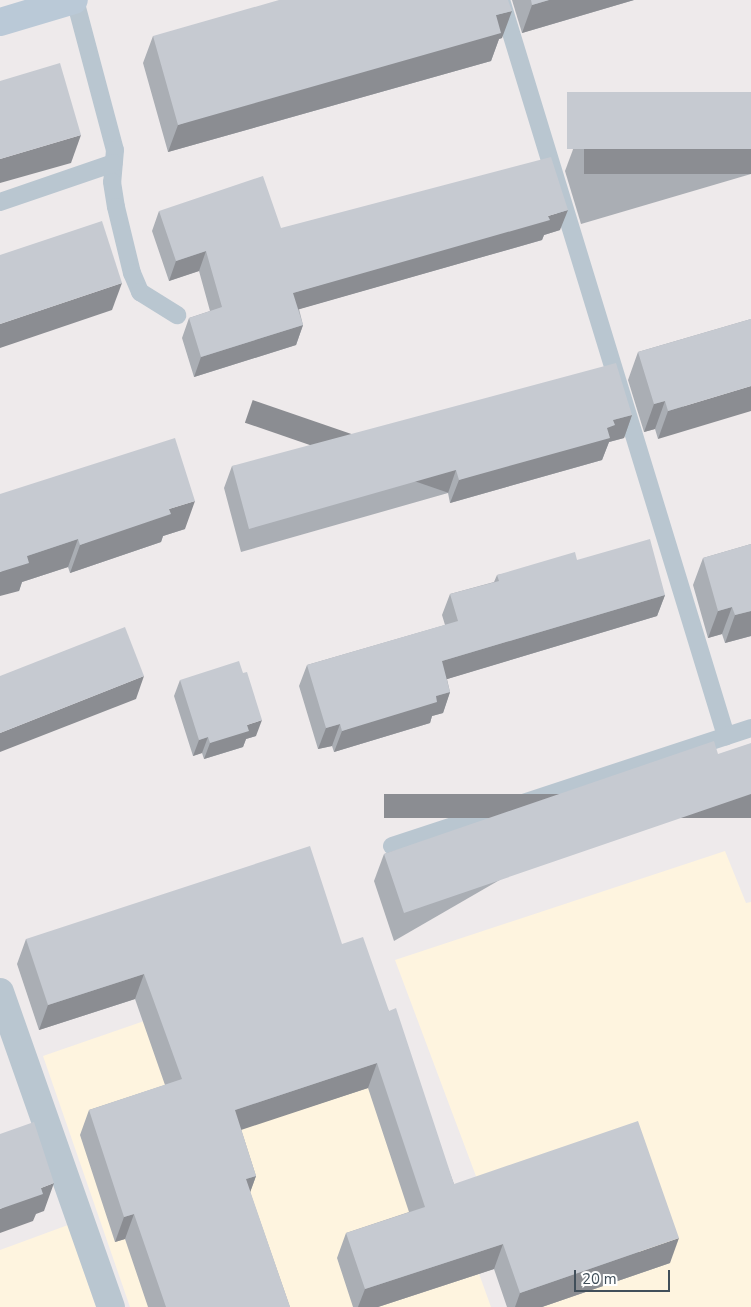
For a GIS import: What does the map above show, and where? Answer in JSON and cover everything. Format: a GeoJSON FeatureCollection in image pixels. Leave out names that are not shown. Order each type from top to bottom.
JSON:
{"type":"FeatureCollection","features":[{"type":"Feature","properties":{"kind":"street"},"geometry":{"type":"LineString","coordinates":[[0,22],[74,0]]}},
{"type":"Feature","properties":{"kind":"street"},"geometry":{"type":"LineString","coordinates":[[0,992],[111,1307]]}},
{"type":"Feature","properties":{"kind":"lane"},"geometry":{"type":"LineString","coordinates":[[74,0],[115,150],[116,207],[140,292],[177,315]]}},
{"type":"Feature","properties":{"kind":"lane"},"geometry":{"type":"LineString","coordinates":[[501,0],[726,736]]}},
{"type":"Feature","properties":{"kind":"lane"},"geometry":{"type":"LineString","coordinates":[[0,202],[114,163]]}},
{"type":"Feature","properties":{"kind":"lane"},"geometry":{"type":"LineString","coordinates":[[392,846],[751,728]]}},
{"type":"Feature","properties":{"kind":"shaded area"},"geometry":{"type":"Polygon","coordinates":[[[725,851],[746,903],[751,902],[751,1307],[525,1307],[395,960],[725,851]]]}},
{"type":"Feature","properties":{"kind":"shaded area"},"geometry":{"type":"Polygon","coordinates":[[[361,946],[491,1307],[130,1307],[43,1056],[361,946]]]}},
{"type":"Feature","properties":{"kind":"shaded area"},"geometry":{"type":"Polygon","coordinates":[[[68,1225],[96,1307],[0,1307],[0,1250],[68,1225]]]}},
{"type":"Feature","properties":{"kind":"building"},"geometry":{"type":"Polygon","coordinates":[[[279,0],[508,0],[512,11],[496,15],[501,33],[178,125],[153,36],[279,0]]]}},
{"type":"Feature","properties":{"kind":"building"},"geometry":{"type":"Polygon","coordinates":[[[531,0],[549,0],[532,5],[531,0]]]}},
{"type":"Feature","properties":{"kind":"building"},"geometry":{"type":"Polygon","coordinates":[[[60,63],[81,135],[0,159],[0,81],[60,63]]]}},
{"type":"Feature","properties":{"kind":"building"},"geometry":{"type":"Polygon","coordinates":[[[567,92],[751,92],[751,149],[567,149],[567,92]]]}},
{"type":"Feature","properties":{"kind":"building"},"geometry":{"type":"Polygon","coordinates":[[[551,157],[568,210],[548,216],[550,220],[293,293],[303,325],[201,357],[189,318],[222,307],[206,251],[176,261],[159,211],[263,176],[281,228],[551,157]]]}},
{"type":"Feature","properties":{"kind":"building"},"geometry":{"type":"Polygon","coordinates":[[[102,221],[122,283],[0,324],[0,255],[102,221]]]}},
{"type":"Feature","properties":{"kind":"building"},"geometry":{"type":"Polygon","coordinates":[[[751,319],[751,386],[668,411],[665,401],[654,404],[638,352],[751,319]]]}},
{"type":"Feature","properties":{"kind":"building"},"geometry":{"type":"Polygon","coordinates":[[[616,363],[632,415],[613,420],[615,425],[607,428],[610,438],[459,480],[456,470],[249,529],[232,466],[616,363]]]}},
{"type":"Feature","properties":{"kind":"building"},"geometry":{"type":"Polygon","coordinates":[[[175,438],[195,501],[169,509],[171,514],[80,545],[78,539],[27,556],[29,563],[0,572],[0,494],[175,438]]]}},
{"type":"Feature","properties":{"kind":"building"},"geometry":{"type":"Polygon","coordinates":[[[650,539],[665,595],[442,661],[450,692],[436,696],[437,702],[342,731],[340,724],[326,728],[307,665],[458,621],[450,594],[499,581],[497,575],[575,552],[577,560],[650,539]]]}},
{"type":"Feature","properties":{"kind":"building"},"geometry":{"type":"Polygon","coordinates":[[[751,544],[751,611],[735,615],[732,607],[718,611],[703,558],[751,544]]]}},
{"type":"Feature","properties":{"kind":"building"},"geometry":{"type":"Polygon","coordinates":[[[125,627],[144,676],[0,733],[0,676],[125,627]]]}},
{"type":"Feature","properties":{"kind":"building"},"geometry":{"type":"Polygon","coordinates":[[[239,661],[243,673],[247,672],[262,720],[247,725],[249,731],[210,743],[208,737],[199,740],[180,680],[239,661]]]}},
{"type":"Feature","properties":{"kind":"building"},"geometry":{"type":"Polygon","coordinates":[[[714,741],[718,754],[751,743],[751,794],[404,913],[384,854],[714,741]]]}},
{"type":"Feature","properties":{"kind":"building"},"geometry":{"type":"Polygon","coordinates":[[[310,846],[342,944],[363,937],[389,1011],[396,1008],[454,1184],[638,1121],[679,1238],[520,1293],[503,1244],[365,1289],[346,1233],[425,1207],[377,1063],[235,1110],[256,1176],[246,1179],[290,1307],[166,1307],[134,1214],[124,1217],[89,1110],[182,1079],[144,974],[48,1005],[26,939],[310,846]]]}},
{"type":"Feature","properties":{"kind":"building"},"geometry":{"type":"Polygon","coordinates":[[[34,1122],[54,1183],[41,1188],[43,1194],[0,1209],[0,1134],[34,1122]]]}}]}
